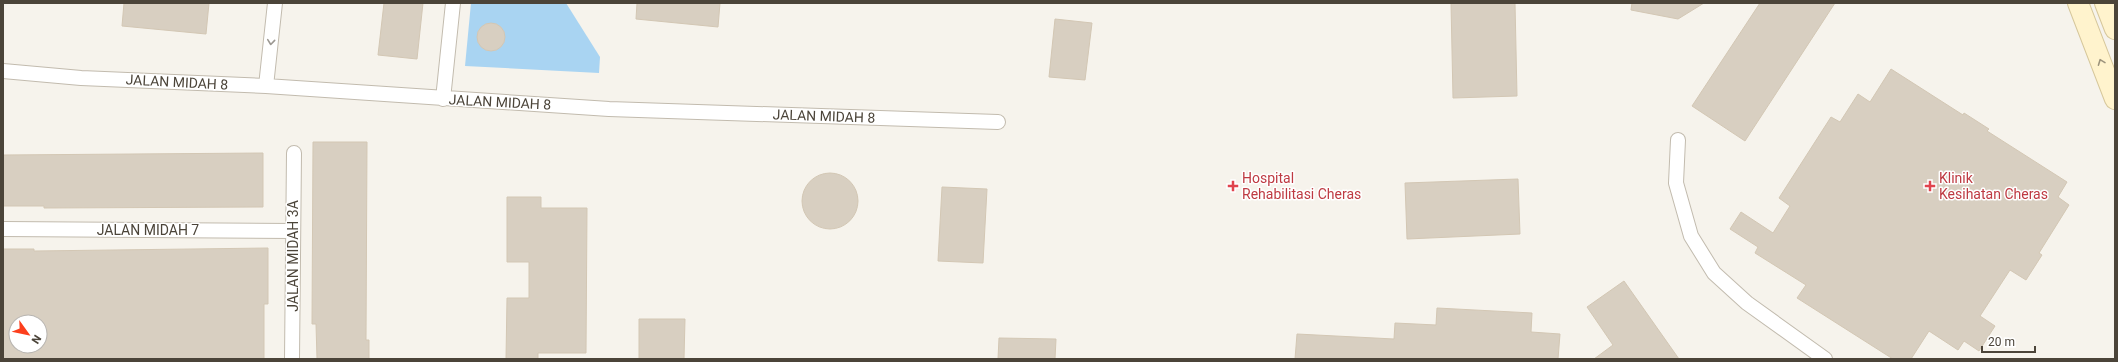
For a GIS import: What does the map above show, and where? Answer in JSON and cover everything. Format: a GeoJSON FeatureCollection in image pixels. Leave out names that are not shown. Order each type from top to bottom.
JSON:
{"type":"FeatureCollection","features":[{"type":"Feature","properties":{"kind":"main road"},"geometry":{"type":"LineString","coordinates":[[2078,3],[2115,99]]}},
{"type":"Feature","properties":{"kind":"main road"},"geometry":{"type":"LineString","coordinates":[[2105,3],[2115,29]]}},
{"type":"Feature","properties":{"kind":"street"},"geometry":{"type":"LineString","coordinates":[[266,86],[275,3]]}},
{"type":"Feature","properties":{"kind":"street"},"geometry":{"type":"LineString","coordinates":[[443,99],[453,3]]}},
{"type":"Feature","properties":{"kind":"street","name":"JALAN MIDAH 8"},"geometry":{"type":"LineString","coordinates":[[3,70],[81,78],[266,86],[609,109],[998,122]]}},
{"type":"Feature","properties":{"kind":"street"},"geometry":{"type":"LineString","coordinates":[[1678,140],[1676,183],[1691,236],[1714,273],[1747,302],[1825,359]]}},
{"type":"Feature","properties":{"kind":"street","name":"JALAN MIDAH 3A"},"geometry":{"type":"LineString","coordinates":[[292,359],[294,153]]}},
{"type":"Feature","properties":{"kind":"street","name":"JALAN MIDAH 7"},"geometry":{"type":"LineString","coordinates":[[3,229],[293,231]]}},
{"type":"Feature","properties":{"kind":"water"},"geometry":{"type":"Polygon","coordinates":[[[471,3],[566,3],[600,57],[599,73],[465,66],[471,3]]]}},
{"type":"Feature","properties":{"kind":"building"},"geometry":{"type":"Polygon","coordinates":[[[124,3],[209,3],[206,34],[122,26],[124,3]]]}},
{"type":"Feature","properties":{"kind":"building"},"geometry":{"type":"Polygon","coordinates":[[[384,3],[423,3],[417,59],[378,55],[384,3]]]}},
{"type":"Feature","properties":{"kind":"building"},"geometry":{"type":"Polygon","coordinates":[[[637,3],[720,3],[718,27],[636,19],[637,3]]]}},
{"type":"Feature","properties":{"kind":"building"},"geometry":{"type":"Polygon","coordinates":[[[1451,3],[1515,3],[1517,96],[1453,98],[1451,3]]]}},
{"type":"Feature","properties":{"kind":"building"},"geometry":{"type":"Polygon","coordinates":[[[1632,3],[1704,3],[1678,19],[1631,10],[1632,3]]]}},
{"type":"Feature","properties":{"kind":"building"},"geometry":{"type":"Polygon","coordinates":[[[1760,3],[1835,3],[1745,141],[1692,106],[1760,3]]]}},
{"type":"Feature","properties":{"kind":"building"},"geometry":{"type":"Polygon","coordinates":[[[1055,19],[1092,23],[1085,80],[1049,77],[1055,19]]]}},
{"type":"Feature","properties":{"kind":"building"},"geometry":{"type":"Polygon","coordinates":[[[491,23],[501,27],[505,37],[501,47],[491,51],[481,47],[477,37],[481,27],[491,23]]]}},
{"type":"Feature","properties":{"kind":"building"},"geometry":{"type":"Polygon","coordinates":[[[1891,69],[1963,115],[1964,113],[1989,129],[1987,131],[2067,182],[2058,197],[2069,205],[2039,253],[2042,255],[2026,280],[2010,270],[1980,316],[1995,326],[1979,351],[1964,341],[1958,350],[1929,331],[1911,359],[1893,359],[1797,298],[1806,285],[1755,253],[1758,247],[1730,229],[1741,212],[1773,233],[1790,206],[1779,198],[1831,117],[1840,122],[1858,94],[1870,102],[1891,69]]]}},
{"type":"Feature","properties":{"kind":"building"},"geometry":{"type":"Polygon","coordinates":[[[313,142],[367,142],[366,340],[369,340],[369,359],[317,359],[316,324],[312,324],[313,142]]]}},
{"type":"Feature","properties":{"kind":"building"},"geometry":{"type":"Polygon","coordinates":[[[263,153],[263,207],[44,208],[44,206],[3,206],[3,155],[263,153]]]}},
{"type":"Feature","properties":{"kind":"building"},"geometry":{"type":"Polygon","coordinates":[[[830,173],[845,178],[853,186],[858,201],[853,216],[845,224],[830,229],[815,224],[807,216],[802,201],[807,186],[815,178],[830,173]]]}},
{"type":"Feature","properties":{"kind":"building"},"geometry":{"type":"Polygon","coordinates":[[[1518,179],[1520,234],[1407,239],[1405,183],[1518,179]]]}},
{"type":"Feature","properties":{"kind":"building"},"geometry":{"type":"Polygon","coordinates":[[[942,187],[987,189],[983,263],[938,261],[942,187]]]}},
{"type":"Feature","properties":{"kind":"building"},"geometry":{"type":"Polygon","coordinates":[[[507,197],[541,197],[541,208],[587,208],[586,353],[538,353],[538,359],[506,359],[507,298],[529,298],[529,262],[507,262],[507,197]]]}},
{"type":"Feature","properties":{"kind":"building"},"geometry":{"type":"Polygon","coordinates":[[[268,248],[268,304],[264,304],[264,359],[3,359],[3,249],[34,249],[34,251],[268,248]]]}},
{"type":"Feature","properties":{"kind":"building"},"geometry":{"type":"Polygon","coordinates":[[[1624,281],[1679,359],[1594,359],[1613,345],[1587,307],[1624,281]]]}},
{"type":"Feature","properties":{"kind":"building"},"geometry":{"type":"Polygon","coordinates":[[[1437,308],[1532,313],[1531,332],[1560,334],[1558,359],[1295,359],[1297,334],[1394,339],[1395,323],[1436,325],[1437,308]]]}},
{"type":"Feature","properties":{"kind":"building"},"geometry":{"type":"Polygon","coordinates":[[[639,319],[685,319],[684,359],[639,359],[639,319]]]}},
{"type":"Feature","properties":{"kind":"building"},"geometry":{"type":"Polygon","coordinates":[[[999,338],[1056,339],[1055,359],[998,359],[999,338]]]}},
{"type":"Feature","properties":{"kind":"place","name":"Hospital Rehabilitasi Cheras"},"geometry":{"type":"Point","coordinates":[1233,186]}},
{"type":"Feature","properties":{"kind":"place","name":"Klinik Kesihatan Cheras"},"geometry":{"type":"Point","coordinates":[1930,186]}}]}
